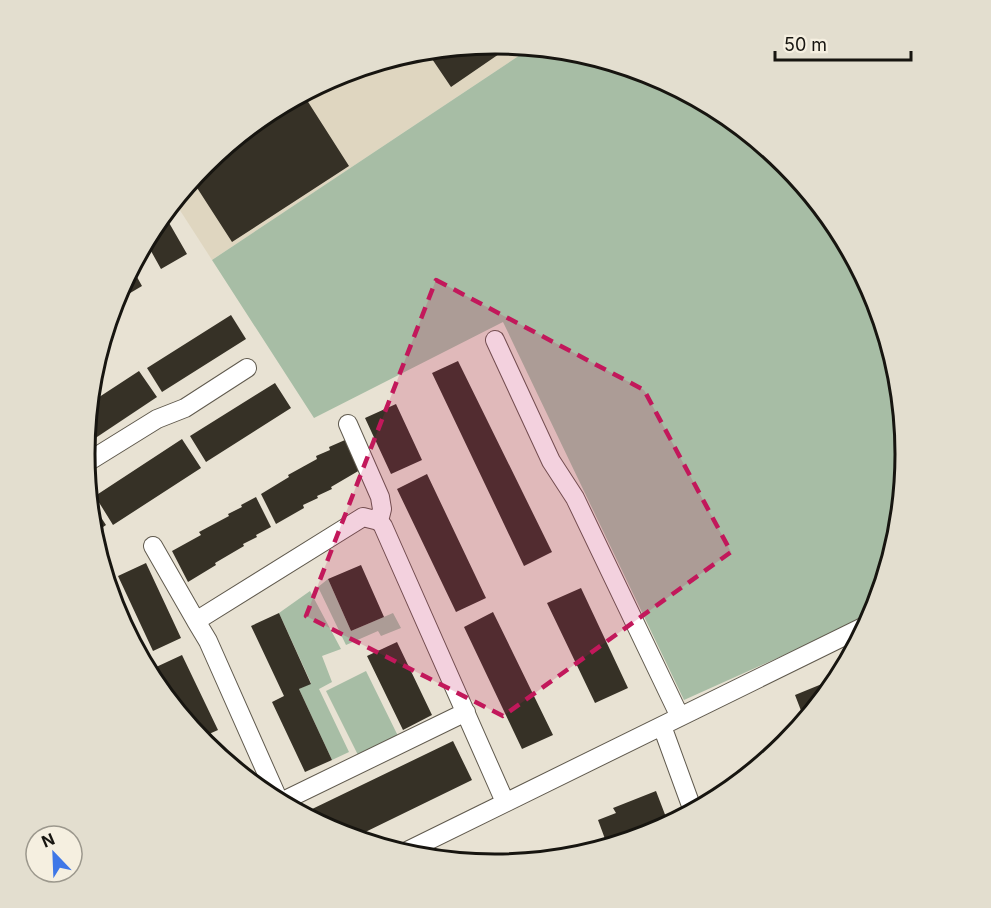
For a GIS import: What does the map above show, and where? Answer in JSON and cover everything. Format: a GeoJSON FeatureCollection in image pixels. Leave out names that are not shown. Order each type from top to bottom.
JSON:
{"type":"FeatureCollection","features":[{"type":"Feature","properties":{"kind":"street"},"geometry":{"type":"LineString","coordinates":[[495,340],[551,461],[575,498],[680,717]]}},
{"type":"Feature","properties":{"kind":"street"},"geometry":{"type":"LineString","coordinates":[[95,454],[157,419],[185,408],[247,368]]}},
{"type":"Feature","properties":{"kind":"street"},"geometry":{"type":"LineString","coordinates":[[348,424],[380,497],[382,509],[379,521]]}},
{"type":"Feature","properties":{"kind":"street"},"geometry":{"type":"LineString","coordinates":[[196,621],[363,517],[379,521],[506,802]]}},
{"type":"Feature","properties":{"kind":"street"},"geometry":{"type":"LineString","coordinates":[[153,546],[208,641],[273,787]]}},
{"type":"Feature","properties":{"kind":"street"},"geometry":{"type":"LineString","coordinates":[[417,846],[852,634]]}},
{"type":"Feature","properties":{"kind":"street"},"geometry":{"type":"LineString","coordinates":[[290,797],[466,712]]}},
{"type":"Feature","properties":{"kind":"street"},"geometry":{"type":"LineString","coordinates":[[662,726],[690,803]]}},
{"type":"Feature","properties":{"kind":"highlighted area"},"geometry":{"type":"Polygon","coordinates":[[[436,280],[644,390],[731,552],[503,716],[306,616],[436,280]]]}},
{"type":"Feature","properties":{"kind":"shaded area"},"geometry":{"type":"Polygon","coordinates":[[[520,55],[212,260],[179,209],[232,153],[273,121],[342,84],[392,68],[443,57],[520,55]]]}},
{"type":"Feature","properties":{"kind":"green space"},"geometry":{"type":"Polygon","coordinates":[[[520,55],[574,62],[624,75],[649,84],[696,108],[718,121],[759,153],[813,210],[854,277],[882,350],[895,428],[895,480],[882,558],[858,622],[684,700],[503,322],[314,418],[212,260],[520,55]]]}},
{"type":"Feature","properties":{"kind":"green space"},"geometry":{"type":"Polygon","coordinates":[[[328,579],[351,631],[393,613],[401,628],[381,636],[378,631],[346,645],[318,587],[328,579]]]}},
{"type":"Feature","properties":{"kind":"green space"},"geometry":{"type":"Polygon","coordinates":[[[310,591],[341,649],[322,656],[332,682],[319,689],[349,752],[332,760],[299,689],[311,683],[279,613],[310,591]]]}},
{"type":"Feature","properties":{"kind":"green space"},"geometry":{"type":"Polygon","coordinates":[[[366,671],[398,736],[358,755],[326,691],[366,671]]]}},
{"type":"Feature","properties":{"kind":"building"},"geometry":{"type":"Polygon","coordinates":[[[499,54],[451,87],[432,59],[499,54]]]}},
{"type":"Feature","properties":{"kind":"building"},"geometry":{"type":"Polygon","coordinates":[[[308,101],[349,166],[232,242],[197,188],[232,153],[252,137],[273,121],[308,101]]]}},
{"type":"Feature","properties":{"kind":"building"},"geometry":{"type":"Polygon","coordinates":[[[169,223],[187,254],[161,269],[151,251],[169,223]]]}},
{"type":"Feature","properties":{"kind":"building"},"geometry":{"type":"Polygon","coordinates":[[[137,277],[142,286],[129,293],[137,277]]]}},
{"type":"Feature","properties":{"kind":"building"},"geometry":{"type":"Polygon","coordinates":[[[231,315],[246,339],[162,392],[147,368],[231,315]]]}},
{"type":"Feature","properties":{"kind":"building"},"geometry":{"type":"Polygon","coordinates":[[[458,361],[552,552],[524,566],[432,373],[458,361]]]}},
{"type":"Feature","properties":{"kind":"building"},"geometry":{"type":"Polygon","coordinates":[[[139,371],[157,397],[96,438],[100,397],[139,371]]]}},
{"type":"Feature","properties":{"kind":"building"},"geometry":{"type":"Polygon","coordinates":[[[275,383],[291,408],[206,462],[190,436],[275,383]]]}},
{"type":"Feature","properties":{"kind":"building"},"geometry":{"type":"Polygon","coordinates":[[[396,404],[422,460],[391,474],[365,418],[396,404]]]}},
{"type":"Feature","properties":{"kind":"building"},"geometry":{"type":"Polygon","coordinates":[[[182,439],[201,468],[113,525],[98,502],[98,494],[182,439]]]}},
{"type":"Feature","properties":{"kind":"building"},"geometry":{"type":"Polygon","coordinates":[[[345,440],[360,470],[276,524],[261,494],[289,477],[288,475],[317,459],[316,456],[330,450],[329,447],[345,440]]]}},
{"type":"Feature","properties":{"kind":"building"},"geometry":{"type":"Polygon","coordinates":[[[427,474],[486,598],[456,612],[397,489],[427,474]]]}},
{"type":"Feature","properties":{"kind":"building"},"geometry":{"type":"Polygon","coordinates":[[[256,497],[271,527],[188,582],[172,551],[201,535],[199,532],[229,516],[228,514],[256,497]]]}},
{"type":"Feature","properties":{"kind":"building"},"geometry":{"type":"Polygon","coordinates":[[[146,563],[181,638],[153,651],[118,576],[146,563]]]}},
{"type":"Feature","properties":{"kind":"building"},"geometry":{"type":"Polygon","coordinates":[[[361,565],[384,617],[351,631],[328,579],[361,565]]]}},
{"type":"Feature","properties":{"kind":"building"},"geometry":{"type":"Polygon","coordinates":[[[581,588],[628,688],[595,703],[547,603],[581,588]]]}},
{"type":"Feature","properties":{"kind":"building"},"geometry":{"type":"Polygon","coordinates":[[[493,612],[553,735],[522,749],[464,627],[493,612]]]}},
{"type":"Feature","properties":{"kind":"building"},"geometry":{"type":"Polygon","coordinates":[[[279,613],[311,684],[299,689],[332,760],[305,772],[272,702],[284,696],[251,626],[279,613]]]}},
{"type":"Feature","properties":{"kind":"building"},"geometry":{"type":"Polygon","coordinates":[[[397,642],[432,715],[403,730],[367,656],[397,642]]]}},
{"type":"Feature","properties":{"kind":"building"},"geometry":{"type":"Polygon","coordinates":[[[182,655],[218,730],[210,734],[178,698],[157,667],[182,655]]]}},
{"type":"Feature","properties":{"kind":"building"},"geometry":{"type":"Polygon","coordinates":[[[823,684],[801,712],[795,695],[823,684]]]}},
{"type":"Feature","properties":{"kind":"building"},"geometry":{"type":"Polygon","coordinates":[[[453,741],[472,780],[365,832],[312,809],[453,741]]]}},
{"type":"Feature","properties":{"kind":"building"},"geometry":{"type":"Polygon","coordinates":[[[656,791],[666,816],[605,838],[598,820],[616,813],[613,808],[656,791]]]}}]}
